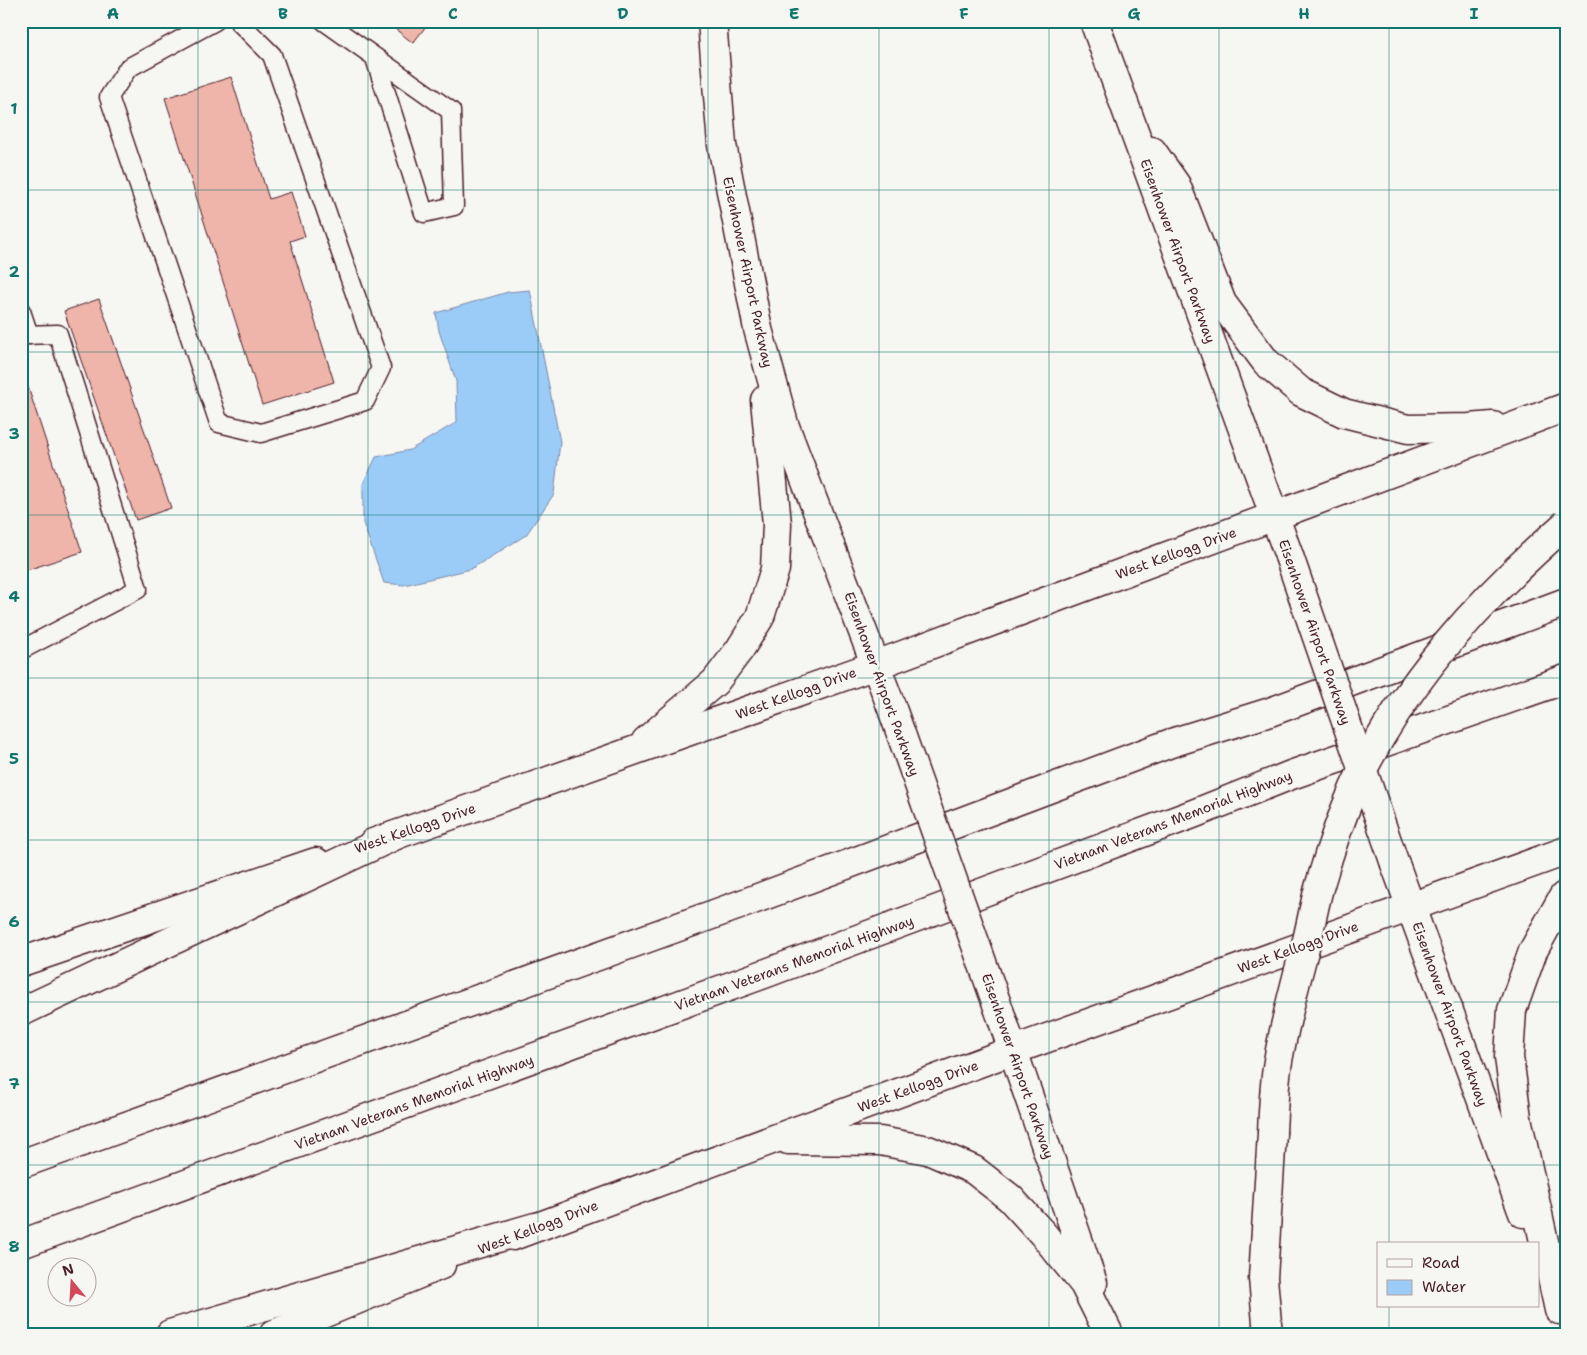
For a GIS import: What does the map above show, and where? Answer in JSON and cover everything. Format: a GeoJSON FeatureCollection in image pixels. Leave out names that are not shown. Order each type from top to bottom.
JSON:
{"type":"FeatureCollection","features":[{"type":"Feature","properties":{"kind":"main road","name":"Eisenhower Airport Parkway"},"geometry":{"type":"LineString","coordinates":[[712,21],[722,145],[758,329],[784,424],[890,703],[1014,1050],[1081,1251],[1111,1334]]}},
{"type":"Feature","properties":{"kind":"main road","name":"Eisenhower Airport Parkway"},"geometry":{"type":"LineString","coordinates":[[1094,21],[1275,516],[1410,906],[1534,1242]]}},
{"type":"Feature","properties":{"kind":"main road"},"geometry":{"type":"LineString","coordinates":[[1129,118],[1176,185],[1222,304],[1266,362],[1301,392],[1344,413],[1408,429],[1469,428],[1526,422]]}},
{"type":"Feature","properties":{"kind":"main road"},"geometry":{"type":"LineString","coordinates":[[634,751],[715,682],[740,649],[760,617],[775,569],[777,524],[758,329]]}},
{"type":"Feature","properties":{"kind":"main road","name":"West Kellogg Drive"},"geometry":{"type":"LineString","coordinates":[[21,962],[396,835],[876,665],[1566,407]]}},
{"type":"Feature","properties":{"kind":"main road"},"geometry":{"type":"LineString","coordinates":[[1268,1334],[1263,1278],[1273,1101],[1278,1061],[1321,881],[1354,788],[1380,739],[1426,670],[1462,626],[1533,552],[1566,524]]}},
{"type":"Feature","properties":{"kind":"main road"},"geometry":{"type":"LineString","coordinates":[[21,1164],[742,904],[1171,743],[1270,712],[1566,602]]}},
{"type":"Feature","properties":{"kind":"main road","name":"Vietnam Veterans Memorial Highway"},"geometry":{"type":"LineString","coordinates":[[21,1244],[764,974],[1193,814],[1291,775],[1566,679]]}},
{"type":"Feature","properties":{"kind":"main road"},"geometry":{"type":"LineString","coordinates":[[21,1012],[396,835]]}},
{"type":"Feature","properties":{"kind":"main road","name":"West Kellogg Drive"},"geometry":{"type":"LineString","coordinates":[[274,1334],[453,1260],[771,1140],[1410,906],[1566,851]]}},
{"type":"Feature","properties":{"kind":"main road"},"geometry":{"type":"LineString","coordinates":[[1563,1320],[1517,1118],[1509,1056],[1512,1010],[1537,944],[1563,897],[1566,895]]}},
{"type":"Feature","properties":{"kind":"main road"},"geometry":{"type":"LineString","coordinates":[[771,1140],[880,1141],[928,1150],[974,1170],[1010,1198],[1043,1234],[1084,1284],[1111,1334]]}},
{"type":"Feature","properties":{"kind":"main road"},"geometry":{"type":"LineString","coordinates":[[170,1334],[536,1228]]}},
{"type":"Feature","properties":{"kind":"main road"},"geometry":{"type":"LineString","coordinates":[[1540,1258],[1563,1320]]}},
{"type":"Feature","properties":{"kind":"lane"},"geometry":{"type":"LineString","coordinates":[[214,21],[128,68],[109,97],[219,422],[261,433],[365,401],[381,368],[272,55],[238,21]]}},
{"type":"Feature","properties":{"kind":"lane"},"geometry":{"type":"LineString","coordinates":[[324,21],[451,111],[454,206],[424,213],[375,58]]}},
{"type":"Feature","properties":{"kind":"lane"},"geometry":{"type":"LineString","coordinates":[[21,311],[25,335],[58,334],[138,589],[21,650]]}},
{"type":"Feature","properties":{"kind":"water"},"geometry":{"type":"Polygon","coordinates":[[[530,290],[560,442],[554,494],[526,535],[471,569],[404,585],[384,583],[363,523],[363,484],[376,457],[410,450],[457,422],[456,381],[439,331],[436,313],[508,292],[530,290]]]}},
{"type":"Feature","properties":{"kind":"building"},"geometry":{"type":"Polygon","coordinates":[[[385,21],[430,21],[413,43],[385,21]]]}},
{"type":"Feature","properties":{"kind":"building"},"geometry":{"type":"Polygon","coordinates":[[[231,77],[269,199],[291,192],[305,236],[290,241],[334,382],[262,405],[165,98],[231,77]]]}},
{"type":"Feature","properties":{"kind":"building"},"geometry":{"type":"Polygon","coordinates":[[[99,299],[171,508],[136,520],[64,311],[99,299]]]}},
{"type":"Feature","properties":{"kind":"building"},"geometry":{"type":"Polygon","coordinates":[[[26,381],[82,552],[21,572],[21,383],[26,381]]]}}]}
